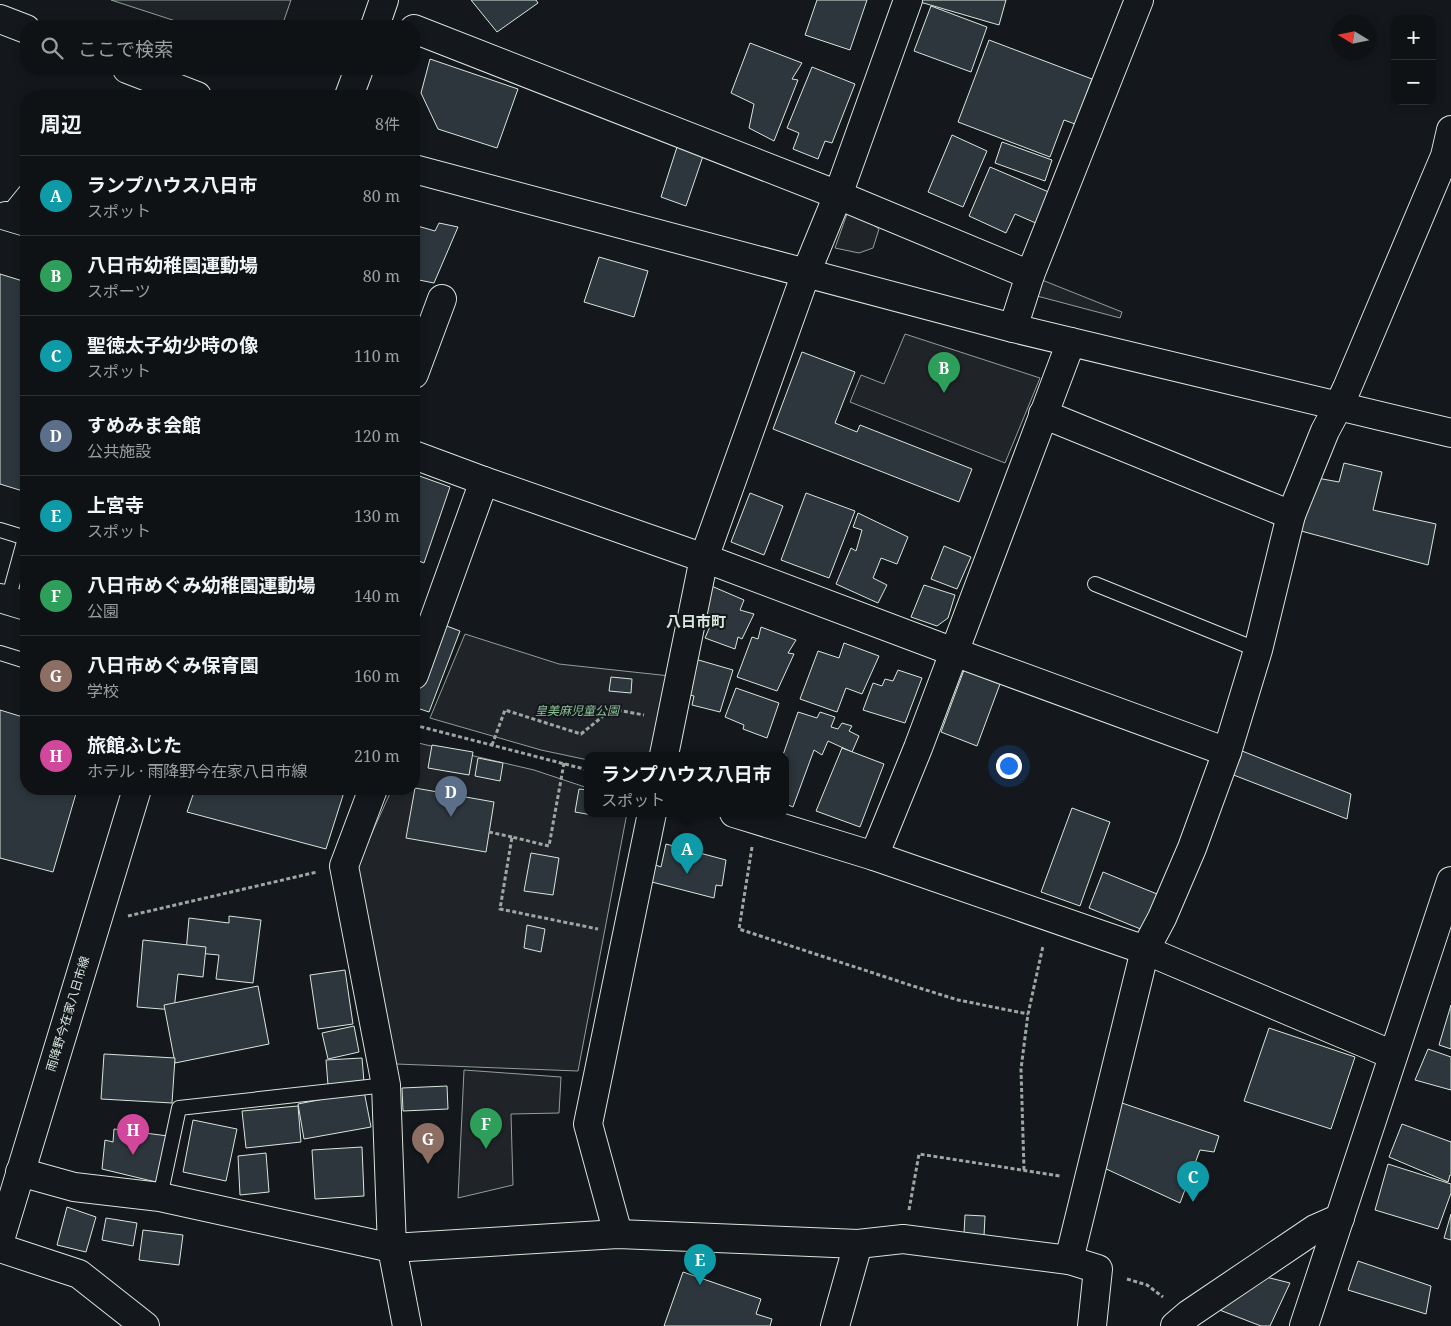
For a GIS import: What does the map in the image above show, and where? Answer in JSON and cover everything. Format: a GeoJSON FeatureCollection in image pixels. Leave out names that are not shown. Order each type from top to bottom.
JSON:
{"type":"FeatureCollection","features":[{"type":"Feature","properties":{"kind":"street"},"geometry":{"type":"LineString","coordinates":[[665,752],[704,558],[806,273],[838,195],[908,0]]}},
{"type":"Feature","properties":{"kind":"street"},"geometry":{"type":"LineString","coordinates":[[1013,328],[1030,274],[1139,0]]}},
{"type":"Feature","properties":{"kind":"street"},"geometry":{"type":"LineString","coordinates":[[380,14],[393,20]]}},
{"type":"Feature","properties":{"kind":"street"},"geometry":{"type":"LineString","coordinates":[[0,19],[20,27]]}},
{"type":"Feature","properties":{"kind":"street"},"geometry":{"type":"LineString","coordinates":[[420,31],[838,195],[1030,274]]}},
{"type":"Feature","properties":{"kind":"street"},"geometry":{"type":"LineString","coordinates":[[143,75],[181,90]]}},
{"type":"Feature","properties":{"kind":"street"},"geometry":{"type":"LineString","coordinates":[[351,90],[357,75]]}},
{"type":"Feature","properties":{"kind":"street"},"geometry":{"type":"LineString","coordinates":[[1069,1260],[1145,950],[1162,918],[1192,848],[1227,752],[1258,650],[1291,514],[1325,431],[1339,405],[1446,156],[1451,130]]}},
{"type":"Feature","properties":{"kind":"street"},"geometry":{"type":"LineString","coordinates":[[420,172],[1013,328],[1451,433]]}},
{"type":"Feature","properties":{"kind":"street"},"geometry":{"type":"LineString","coordinates":[[420,358],[442,299]]}},
{"type":"Feature","properties":{"kind":"street"},"geometry":{"type":"LineString","coordinates":[[874,856],[918,748],[1071,342]]}},
{"type":"Feature","properties":{"kind":"street"},"geometry":{"type":"LineString","coordinates":[[1043,414],[1291,514]]}},
{"type":"Feature","properties":{"kind":"street"},"geometry":{"type":"LineString","coordinates":[[420,457],[704,558],[1227,752]]}},
{"type":"Feature","properties":{"kind":"street"},"geometry":{"type":"LineString","coordinates":[[420,659],[484,481]]}},
{"type":"Feature","properties":{"kind":"street","name":"雨降野今在家八日市線"},"geometry":{"type":"LineString","coordinates":[[0,1240],[135,795]]}},
{"type":"Feature","properties":{"kind":"street"},"geometry":{"type":"LineString","coordinates":[[371,795],[344,866],[386,1085],[392,1248],[407,1326]]}},
{"type":"Feature","properties":{"kind":"street"},"geometry":{"type":"LineString","coordinates":[[618,1234],[588,1124],[651,817]]}},
{"type":"Feature","properties":{"kind":"street"},"geometry":{"type":"LineString","coordinates":[[745,817],[874,856],[1145,950],[1393,1055]]}},
{"type":"Feature","properties":{"kind":"street"},"geometry":{"type":"LineString","coordinates":[[1304,1326],[1451,881]]}},
{"type":"Feature","properties":{"kind":"street"},"geometry":{"type":"LineString","coordinates":[[20,1172],[74,1187],[160,1197],[392,1248],[618,1234],[858,1244],[903,1239],[1069,1260],[1098,1269],[1092,1326]]}},
{"type":"Feature","properties":{"kind":"street"},"geometry":{"type":"LineString","coordinates":[[1182,1320],[1316,1230],[1340,1218]]}},
{"type":"Feature","properties":{"kind":"street"},"geometry":{"type":"LineString","coordinates":[[836,1326],[858,1244]]}},
{"type":"Feature","properties":{"kind":"street"},"geometry":{"type":"LineString","coordinates":[[0,1248],[79,1274],[145,1326]]}},
{"type":"Feature","properties":{"kind":"lane"},"geometry":{"type":"LineString","coordinates":[[11,220],[20,203]]}},
{"type":"Feature","properties":{"kind":"lane"},"geometry":{"type":"LineString","coordinates":[[0,530],[20,536]]}},
{"type":"Feature","properties":{"kind":"lane"},"geometry":{"type":"LineString","coordinates":[[11,601],[20,563]]}},
{"type":"Feature","properties":{"kind":"lane"},"geometry":{"type":"LineString","coordinates":[[1095,584],[1258,650]]}},
{"type":"Feature","properties":{"kind":"lane"},"geometry":{"type":"LineString","coordinates":[[0,653],[20,659]]}},
{"type":"Feature","properties":{"kind":"lane"},"geometry":{"type":"LineString","coordinates":[[160,1197],[179,1108],[386,1085]]}},
{"type":"Feature","properties":{"kind":"path"},"geometry":{"type":"LineString","coordinates":[[492,745],[505,710],[580,734],[612,709],[672,720]]}},
{"type":"Feature","properties":{"kind":"path"},"geometry":{"type":"LineString","coordinates":[[420,727],[584,769]]}},
{"type":"Feature","properties":{"kind":"path"},"geometry":{"type":"LineString","coordinates":[[490,832],[549,846],[564,764]]}},
{"type":"Feature","properties":{"kind":"path"},"geometry":{"type":"LineString","coordinates":[[745,817],[739,929],[949,997],[1028,1014]]}},
{"type":"Feature","properties":{"kind":"path"},"geometry":{"type":"LineString","coordinates":[[512,838],[500,909],[627,935]]}},
{"type":"Feature","properties":{"kind":"path"},"geometry":{"type":"LineString","coordinates":[[96,924],[344,866]]}},
{"type":"Feature","properties":{"kind":"path"},"geometry":{"type":"LineString","coordinates":[[1024,1170],[1020,1068],[1028,1014],[1050,916]]}},
{"type":"Feature","properties":{"kind":"path"},"geometry":{"type":"LineString","coordinates":[[903,1239],[920,1154],[1087,1181]]}},
{"type":"Feature","properties":{"kind":"path"},"geometry":{"type":"LineString","coordinates":[[1098,1269],[1147,1285],[1182,1320]]}},
{"type":"Feature","properties":{"kind":"green space"},"geometry":{"type":"Polygon","coordinates":[[[111,0],[291,0],[284,20],[173,20],[111,0]]]}},
{"type":"Feature","properties":{"kind":"green space"},"geometry":{"type":"Polygon","coordinates":[[[849,208],[879,229],[873,248],[859,253],[835,248],[849,208]]]}},
{"type":"Feature","properties":{"kind":"green space"},"geometry":{"type":"Polygon","coordinates":[[[1042,280],[1122,312],[1120,318],[1037,296],[1042,280]]]}},
{"type":"Feature","properties":{"kind":"green space"},"geometry":{"type":"Polygon","coordinates":[[[905,334],[1040,378],[1005,463],[850,402],[861,375],[884,384],[905,334]]]}},
{"type":"Feature","properties":{"kind":"green space","name":"皇美麻児童公園"},"geometry":{"type":"Polygon","coordinates":[[[465,634],[559,664],[670,676],[655,752],[584,752],[584,759],[541,750],[430,718],[465,634]]]}},
{"type":"Feature","properties":{"kind":"green space"},"geometry":{"type":"Polygon","coordinates":[[[420,743],[534,770],[584,787],[584,817],[626,817],[578,1071],[396,1064],[356,868],[389,795],[420,795],[420,743]]]}},
{"type":"Feature","properties":{"kind":"green space"},"geometry":{"type":"Polygon","coordinates":[[[464,1070],[561,1077],[559,1113],[511,1114],[513,1185],[458,1198],[464,1070]]]}},
{"type":"Feature","properties":{"kind":"building"},"geometry":{"type":"Polygon","coordinates":[[[471,0],[536,0],[538,3],[497,32],[471,0]]]}},
{"type":"Feature","properties":{"kind":"building"},"geometry":{"type":"Polygon","coordinates":[[[817,0],[867,0],[850,50],[805,35],[817,0]]]}},
{"type":"Feature","properties":{"kind":"building"},"geometry":{"type":"Polygon","coordinates":[[[920,0],[1006,0],[999,25],[920,2],[920,0]]]}},
{"type":"Feature","properties":{"kind":"building"},"geometry":{"type":"Polygon","coordinates":[[[931,6],[987,27],[971,72],[914,51],[931,6]]]}},
{"type":"Feature","properties":{"kind":"building"},"geometry":{"type":"Polygon","coordinates":[[[989,40],[1092,79],[1075,124],[1064,120],[1050,157],[958,122],[989,40]]]}},
{"type":"Feature","properties":{"kind":"building"},"geometry":{"type":"Polygon","coordinates":[[[750,43],[802,63],[792,79],[798,80],[774,141],[749,128],[754,104],[731,93],[750,43]]]}},
{"type":"Feature","properties":{"kind":"building"},"geometry":{"type":"Polygon","coordinates":[[[430,59],[518,89],[497,148],[438,129],[421,93],[430,59]]]}},
{"type":"Feature","properties":{"kind":"building"},"geometry":{"type":"Polygon","coordinates":[[[812,67],[855,84],[832,143],[825,141],[818,159],[793,149],[799,133],[787,128],[812,67]]]}},
{"type":"Feature","properties":{"kind":"building"},"geometry":{"type":"Polygon","coordinates":[[[952,135],[987,151],[963,207],[928,192],[952,135]]]}},
{"type":"Feature","properties":{"kind":"building"},"geometry":{"type":"Polygon","coordinates":[[[1002,142],[1052,160],[1045,181],[995,163],[1002,142]]]}},
{"type":"Feature","properties":{"kind":"building"},"geometry":{"type":"Polygon","coordinates":[[[677,147],[703,156],[686,206],[661,197],[677,147]]]}},
{"type":"Feature","properties":{"kind":"building"},"geometry":{"type":"Polygon","coordinates":[[[990,167],[1051,193],[1038,224],[1015,214],[1006,233],[969,216],[990,167]]]}},
{"type":"Feature","properties":{"kind":"building"},"geometry":{"type":"Polygon","coordinates":[[[439,223],[458,227],[434,283],[420,280],[420,227],[435,231],[439,223]]]}},
{"type":"Feature","properties":{"kind":"building"},"geometry":{"type":"Polygon","coordinates":[[[599,257],[648,271],[634,317],[584,302],[599,257]]]}},
{"type":"Feature","properties":{"kind":"building"},"geometry":{"type":"Polygon","coordinates":[[[0,274],[20,280],[20,490],[0,484],[0,274]]]}},
{"type":"Feature","properties":{"kind":"building"},"geometry":{"type":"Polygon","coordinates":[[[802,352],[855,372],[835,423],[857,432],[860,425],[972,469],[959,502],[773,429],[802,352]]]}},
{"type":"Feature","properties":{"kind":"building"},"geometry":{"type":"Polygon","coordinates":[[[1344,463],[1382,472],[1373,510],[1436,524],[1428,565],[1301,531],[1317,478],[1339,482],[1344,463]]]}},
{"type":"Feature","properties":{"kind":"building"},"geometry":{"type":"Polygon","coordinates":[[[420,476],[450,487],[424,563],[420,561],[420,476]]]}},
{"type":"Feature","properties":{"kind":"building"},"geometry":{"type":"Polygon","coordinates":[[[750,493],[783,506],[764,555],[731,542],[750,493]]]}},
{"type":"Feature","properties":{"kind":"building"},"geometry":{"type":"Polygon","coordinates":[[[806,493],[855,511],[829,578],[781,560],[806,493]]]}},
{"type":"Feature","properties":{"kind":"building"},"geometry":{"type":"Polygon","coordinates":[[[858,513],[908,537],[897,564],[881,558],[873,578],[887,585],[878,603],[836,584],[851,548],[856,551],[862,530],[853,527],[858,513]]]}},
{"type":"Feature","properties":{"kind":"building"},"geometry":{"type":"Polygon","coordinates":[[[944,546],[971,557],[957,589],[931,579],[944,546]]]}},
{"type":"Feature","properties":{"kind":"building"},"geometry":{"type":"Polygon","coordinates":[[[709,585],[744,600],[740,610],[754,614],[742,639],[738,637],[735,649],[705,638],[714,617],[700,612],[709,585]]]}},
{"type":"Feature","properties":{"kind":"building"},"geometry":{"type":"Polygon","coordinates":[[[924,585],[955,595],[948,618],[937,626],[911,617],[924,585]]]}},
{"type":"Feature","properties":{"kind":"building"},"geometry":{"type":"Polygon","coordinates":[[[444,625],[460,631],[429,712],[420,709],[420,687],[444,625]]]}},
{"type":"Feature","properties":{"kind":"building"},"geometry":{"type":"Polygon","coordinates":[[[761,627],[796,640],[788,653],[794,654],[777,691],[737,677],[752,637],[758,639],[761,627]]]}},
{"type":"Feature","properties":{"kind":"building"},"geometry":{"type":"Polygon","coordinates":[[[844,643],[879,656],[862,694],[846,688],[837,712],[800,699],[818,651],[839,658],[844,643]]]}},
{"type":"Feature","properties":{"kind":"building"},"geometry":{"type":"Polygon","coordinates":[[[695,659],[733,670],[720,712],[692,705],[694,696],[685,694],[695,659]]]}},
{"type":"Feature","properties":{"kind":"building"},"geometry":{"type":"Polygon","coordinates":[[[898,670],[922,678],[905,723],[863,710],[873,683],[882,686],[885,679],[893,681],[898,670]]]}},
{"type":"Feature","properties":{"kind":"building"},"geometry":{"type":"Polygon","coordinates":[[[964,670],[1000,684],[977,746],[941,732],[964,670]]]}},
{"type":"Feature","properties":{"kind":"building"},"geometry":{"type":"Polygon","coordinates":[[[611,677],[632,679],[631,693],[609,691],[611,677]]]}},
{"type":"Feature","properties":{"kind":"building"},"geometry":{"type":"Polygon","coordinates":[[[736,688],[779,703],[767,738],[743,729],[744,725],[725,717],[736,688]]]}},
{"type":"Feature","properties":{"kind":"building"},"geometry":{"type":"Polygon","coordinates":[[[0,710],[20,716],[20,795],[76,795],[53,872],[0,858],[0,710]]]}},
{"type":"Feature","properties":{"kind":"building"},"geometry":{"type":"Polygon","coordinates":[[[798,712],[817,718],[820,712],[835,717],[831,727],[838,729],[842,723],[852,726],[849,731],[859,736],[852,752],[828,741],[822,755],[814,750],[793,807],[789,805],[789,752],[784,752],[798,712]]]}},
{"type":"Feature","properties":{"kind":"building"},"geometry":{"type":"Polygon","coordinates":[[[432,745],[473,752],[469,775],[428,768],[432,745]]]}},
{"type":"Feature","properties":{"kind":"building"},"geometry":{"type":"Polygon","coordinates":[[[842,748],[884,764],[860,827],[816,811],[842,748]]]}},
{"type":"Feature","properties":{"kind":"building"},"geometry":{"type":"Polygon","coordinates":[[[1237,749],[1351,794],[1347,819],[1231,774],[1237,749]]]}},
{"type":"Feature","properties":{"kind":"building"},"geometry":{"type":"Polygon","coordinates":[[[478,758],[503,763],[500,781],[475,776],[478,758]]]}},
{"type":"Feature","properties":{"kind":"building"},"geometry":{"type":"Polygon","coordinates":[[[420,789],[494,802],[486,852],[406,838],[414,795],[420,795],[420,789]]]}},
{"type":"Feature","properties":{"kind":"building"},"geometry":{"type":"Polygon","coordinates":[[[579,789],[584,790],[584,814],[575,812],[579,789]]]}},
{"type":"Feature","properties":{"kind":"building"},"geometry":{"type":"Polygon","coordinates":[[[193,795],[343,795],[326,849],[187,812],[193,795]]]}},
{"type":"Feature","properties":{"kind":"building"},"geometry":{"type":"Polygon","coordinates":[[[1072,808],[1110,822],[1080,906],[1041,892],[1072,808]]]}},
{"type":"Feature","properties":{"kind":"building"},"geometry":{"type":"Polygon","coordinates":[[[666,844],[726,860],[722,886],[716,885],[714,898],[648,881],[653,864],[661,867],[666,844]]]}},
{"type":"Feature","properties":{"kind":"building"},"geometry":{"type":"Polygon","coordinates":[[[531,853],[559,858],[553,895],[524,891],[531,853]]]}},
{"type":"Feature","properties":{"kind":"building"},"geometry":{"type":"Polygon","coordinates":[[[1103,872],[1157,894],[1143,930],[1089,908],[1103,872]]]}},
{"type":"Feature","properties":{"kind":"building"},"geometry":{"type":"Polygon","coordinates":[[[229,916],[261,920],[253,983],[216,979],[219,955],[186,952],[189,918],[229,923],[229,916]]]}},
{"type":"Feature","properties":{"kind":"building"},"geometry":{"type":"Polygon","coordinates":[[[527,925],[545,929],[541,952],[524,948],[527,925]]]}},
{"type":"Feature","properties":{"kind":"building"},"geometry":{"type":"Polygon","coordinates":[[[143,940],[206,947],[203,977],[178,974],[174,1010],[137,1007],[143,940]]]}},
{"type":"Feature","properties":{"kind":"building"},"geometry":{"type":"Polygon","coordinates":[[[345,970],[353,1024],[318,1029],[310,975],[345,970]]]}},
{"type":"Feature","properties":{"kind":"building"},"geometry":{"type":"Polygon","coordinates":[[[258,986],[269,1044],[175,1063],[164,1005],[258,986]]]}},
{"type":"Feature","properties":{"kind":"building"},"geometry":{"type":"Polygon","coordinates":[[[1451,1005],[1451,1049],[1439,1045],[1451,1005]]]}},
{"type":"Feature","properties":{"kind":"building"},"geometry":{"type":"Polygon","coordinates":[[[354,1026],[359,1052],[328,1059],[322,1033],[354,1026]]]}},
{"type":"Feature","properties":{"kind":"building"},"geometry":{"type":"Polygon","coordinates":[[[1269,1028],[1355,1057],[1331,1129],[1244,1101],[1269,1028]]]}},
{"type":"Feature","properties":{"kind":"building"},"geometry":{"type":"Polygon","coordinates":[[[1428,1049],[1451,1057],[1451,1090],[1415,1080],[1428,1049]]]}},
{"type":"Feature","properties":{"kind":"building"},"geometry":{"type":"Polygon","coordinates":[[[104,1054],[175,1058],[172,1103],[101,1099],[104,1054]]]}},
{"type":"Feature","properties":{"kind":"building"},"geometry":{"type":"Polygon","coordinates":[[[362,1058],[364,1082],[328,1085],[326,1060],[362,1058]]]}},
{"type":"Feature","properties":{"kind":"building"},"geometry":{"type":"Polygon","coordinates":[[[447,1086],[448,1109],[403,1111],[402,1088],[447,1086]]]}},
{"type":"Feature","properties":{"kind":"building"},"geometry":{"type":"Polygon","coordinates":[[[364,1091],[371,1127],[304,1139],[298,1104],[364,1091]]]}},
{"type":"Feature","properties":{"kind":"building"},"geometry":{"type":"Polygon","coordinates":[[[1119,1102],[1219,1136],[1214,1152],[1200,1150],[1180,1203],[1102,1167],[1119,1102]]]}},
{"type":"Feature","properties":{"kind":"building"},"geometry":{"type":"Polygon","coordinates":[[[298,1106],[301,1142],[246,1148],[242,1111],[298,1106]]]}},
{"type":"Feature","properties":{"kind":"building"},"geometry":{"type":"Polygon","coordinates":[[[193,1120],[237,1129],[226,1181],[183,1172],[193,1120]]]}},
{"type":"Feature","properties":{"kind":"building"},"geometry":{"type":"Polygon","coordinates":[[[1402,1124],[1451,1142],[1451,1175],[1448,1182],[1389,1157],[1402,1124]]]}},
{"type":"Feature","properties":{"kind":"building"},"geometry":{"type":"Polygon","coordinates":[[[114,1129],[168,1136],[156,1182],[102,1169],[105,1140],[113,1142],[114,1129]]]}},
{"type":"Feature","properties":{"kind":"building"},"geometry":{"type":"Polygon","coordinates":[[[362,1147],[364,1196],[315,1199],[312,1150],[362,1147]]]}},
{"type":"Feature","properties":{"kind":"building"},"geometry":{"type":"Polygon","coordinates":[[[266,1153],[269,1192],[240,1195],[238,1156],[266,1153]]]}},
{"type":"Feature","properties":{"kind":"building"},"geometry":{"type":"Polygon","coordinates":[[[1388,1164],[1451,1184],[1451,1193],[1438,1229],[1375,1210],[1388,1164]]]}},
{"type":"Feature","properties":{"kind":"building"},"geometry":{"type":"Polygon","coordinates":[[[67,1207],[96,1217],[86,1252],[57,1245],[67,1207]]]}},
{"type":"Feature","properties":{"kind":"building"},"geometry":{"type":"Polygon","coordinates":[[[1451,1214],[1451,1240],[1444,1238],[1451,1214]]]}},
{"type":"Feature","properties":{"kind":"building"},"geometry":{"type":"Polygon","coordinates":[[[965,1215],[985,1216],[984,1236],[964,1234],[965,1215]]]}},
{"type":"Feature","properties":{"kind":"building"},"geometry":{"type":"Polygon","coordinates":[[[106,1218],[137,1223],[133,1246],[102,1240],[106,1218]]]}},
{"type":"Feature","properties":{"kind":"building"},"geometry":{"type":"Polygon","coordinates":[[[143,1230],[183,1235],[179,1265],[139,1260],[143,1230]]]}},
{"type":"Feature","properties":{"kind":"building"},"geometry":{"type":"Polygon","coordinates":[[[1358,1261],[1431,1286],[1426,1314],[1348,1290],[1358,1261]]]}},
{"type":"Feature","properties":{"kind":"building"},"geometry":{"type":"Polygon","coordinates":[[[683,1272],[761,1299],[756,1314],[772,1319],[770,1326],[664,1326],[683,1272]]]}},
{"type":"Feature","properties":{"kind":"building"},"geometry":{"type":"Polygon","coordinates":[[[1262,1276],[1290,1283],[1270,1326],[1261,1326],[1217,1309],[1262,1276]]]}},
{"type":"Feature","properties":{"kind":"place","name":"八日市幼稚園運動場"},"geometry":{"type":"Point","coordinates":[944,393]}},
{"type":"Feature","properties":{"kind":"place","name":"すめみま会館"},"geometry":{"type":"Point","coordinates":[451,817]}},
{"type":"Feature","properties":{"kind":"place","name":"ランプハウス八日市"},"geometry":{"type":"Point","coordinates":[687,874]}},
{"type":"Feature","properties":{"kind":"place","name":"八日市めぐみ幼稚園運動場"},"geometry":{"type":"Point","coordinates":[486,1149]}},
{"type":"Feature","properties":{"kind":"place","name":"旅館ふじた"},"geometry":{"type":"Point","coordinates":[133,1155]}},
{"type":"Feature","properties":{"kind":"place","name":"八日市めぐみ保育園"},"geometry":{"type":"Point","coordinates":[428,1164]}},
{"type":"Feature","properties":{"kind":"place","name":"聖徳太子幼少時の像"},"geometry":{"type":"Point","coordinates":[1193,1202]}},
{"type":"Feature","properties":{"kind":"place","name":"上宮寺"},"geometry":{"type":"Point","coordinates":[700,1285]}},
{"type":"Feature","properties":{"kind":"district","name":"八日市町"},"geometry":{"type":"Point","coordinates":[696,622]}}]}
